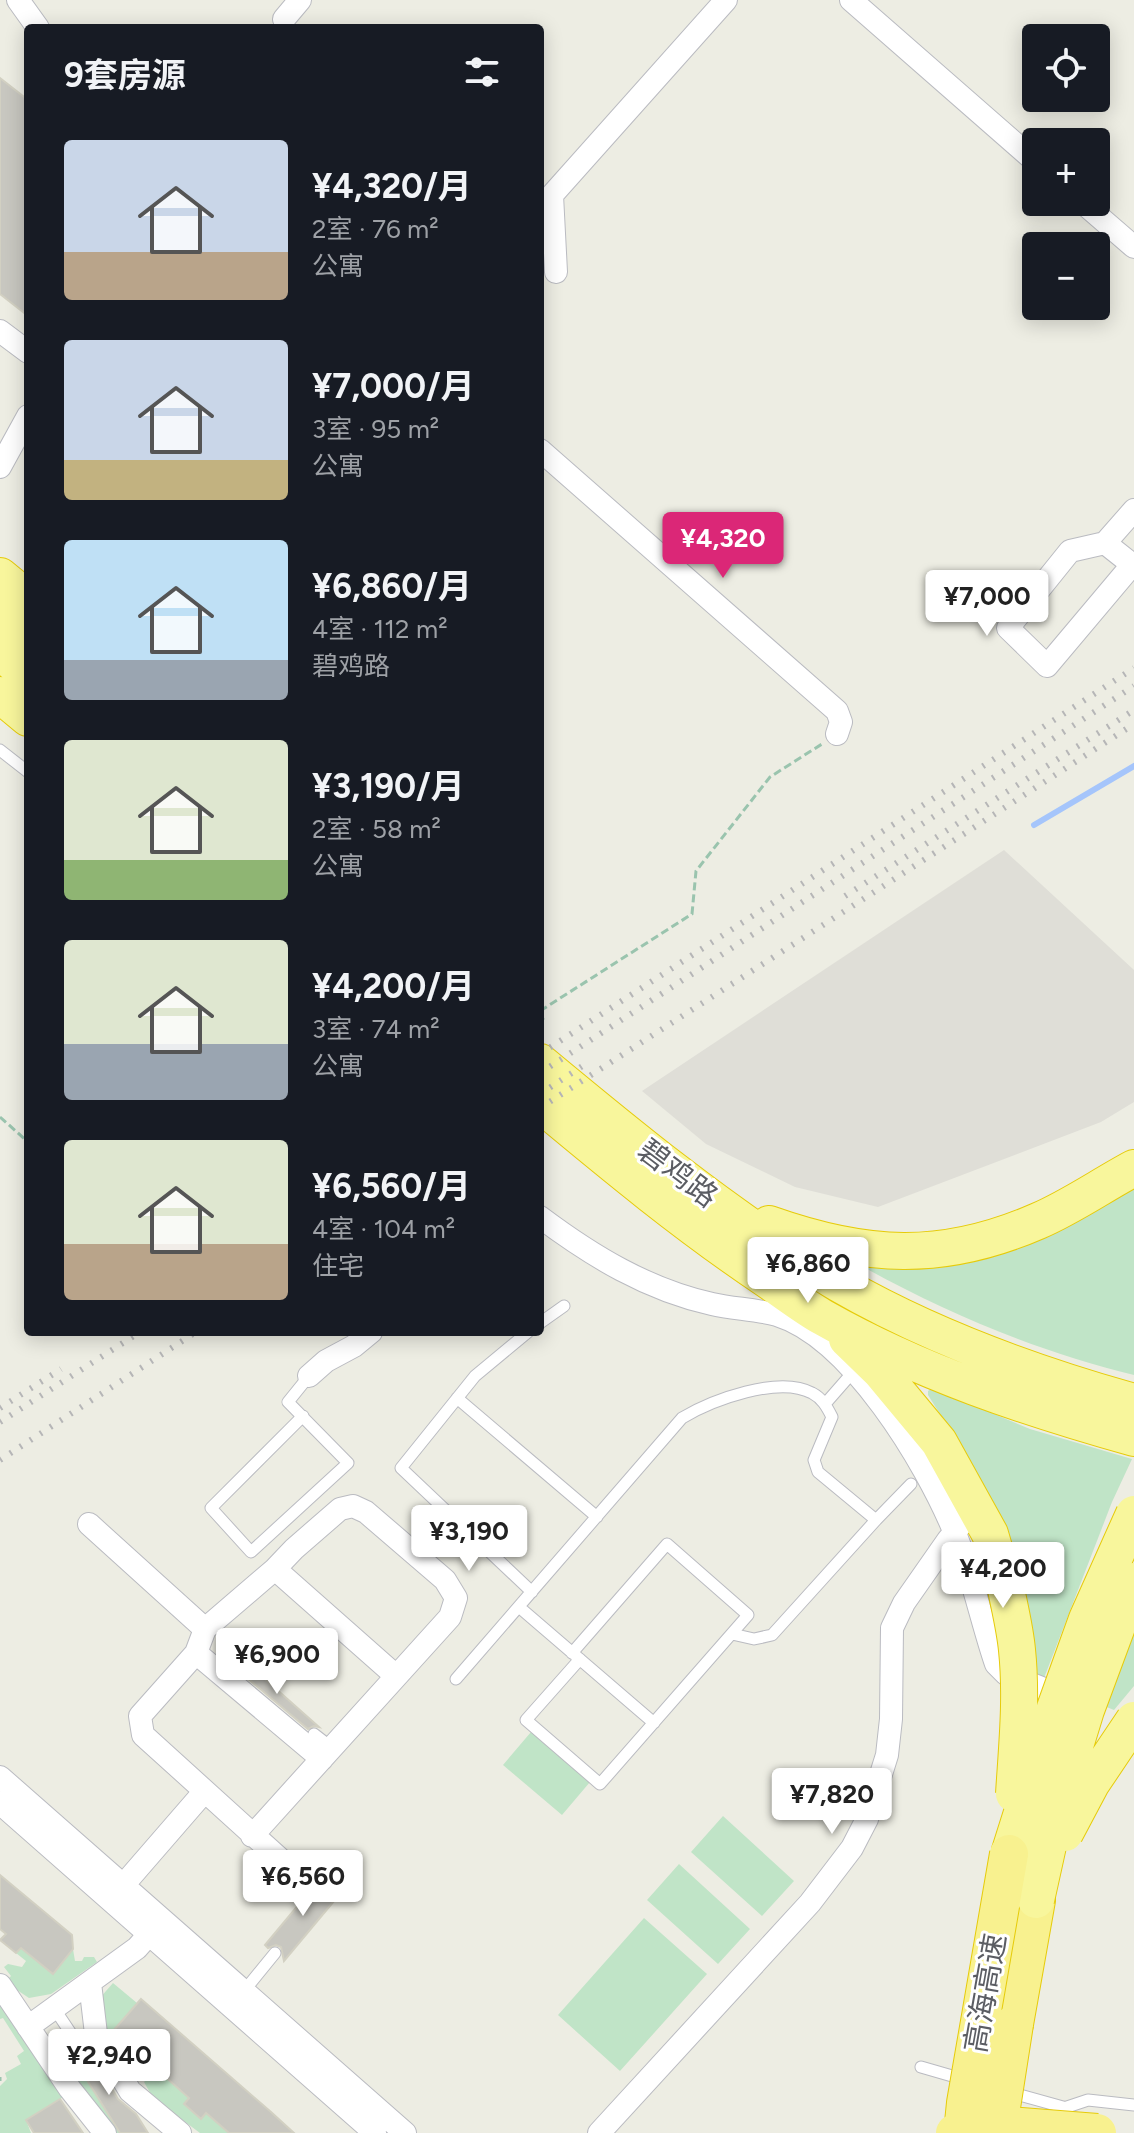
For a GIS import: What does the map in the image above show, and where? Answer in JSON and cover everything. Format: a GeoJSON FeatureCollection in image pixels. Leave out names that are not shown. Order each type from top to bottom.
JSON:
{"type":"FeatureCollection","features":[{"type":"Feature","properties":{"kind":"highway"},"geometry":{"type":"LineString","coordinates":[[0,576],[24,596]]}},
{"type":"Feature","properties":{"kind":"highway"},"geometry":{"type":"LineString","coordinates":[[0,615],[24,635]]}},
{"type":"Feature","properties":{"kind":"highway"},"geometry":{"type":"LineString","coordinates":[[0,652],[24,672]]}},
{"type":"Feature","properties":{"kind":"highway"},"geometry":{"type":"LineString","coordinates":[[0,695],[24,715]]}},
{"type":"Feature","properties":{"kind":"highway","name":"碧鸡路"},"geometry":{"type":"LineString","coordinates":[[544,1065],[655,1157],[818,1271],[939,1333],[1056,1380],[1134,1402]]}},
{"type":"Feature","properties":{"kind":"highway","name":"碧鸡路"},"geometry":{"type":"LineString","coordinates":[[544,1107],[601,1156],[719,1247],[822,1316],[909,1359],[1036,1410],[1134,1438]]}},
{"type":"Feature","properties":{"kind":"highway"},"geometry":{"type":"LineString","coordinates":[[720,1205],[835,1245],[900,1252],[927,1251],[996,1235],[1037,1221],[1134,1168]]}},
{"type":"Feature","properties":{"kind":"highway"},"geometry":{"type":"LineString","coordinates":[[822,1316],[880,1371],[939,1442],[965,1520],[990,1534],[1006,1589],[1017,1649],[1019,1708],[1009,1854]]}},
{"type":"Feature","properties":{"kind":"highway"},"geometry":{"type":"LineString","coordinates":[[1009,1854],[1087,1619],[1134,1514]]}},
{"type":"Feature","properties":{"kind":"highway"},"geometry":{"type":"LineString","coordinates":[[1036,1900],[1057,1805],[1134,1581]]}},
{"type":"Feature","properties":{"kind":"highway"},"geometry":{"type":"LineString","coordinates":[[1036,1900],[1091,1784],[1134,1722]]}},
{"type":"Feature","properties":{"kind":"highway","name":"高海高速"},"geometry":{"type":"LineString","coordinates":[[968,2112],[1009,1854]]}},
{"type":"Feature","properties":{"kind":"highway","name":"高海高速"},"geometry":{"type":"LineString","coordinates":[[997,2133],[1036,1900]]}},
{"type":"Feature","properties":{"kind":"highway"},"geometry":{"type":"LineString","coordinates":[[968,2112],[1009,2126],[1097,2133]]}},
{"type":"Feature","properties":{"kind":"street"},"geometry":{"type":"LineString","coordinates":[[18,0],[35,24]]}},
{"type":"Feature","properties":{"kind":"street"},"geometry":{"type":"LineString","coordinates":[[284,19],[300,0]]}},
{"type":"Feature","properties":{"kind":"street"},"geometry":{"type":"LineString","coordinates":[[556,272],[552,195],[726,0]]}},
{"type":"Feature","properties":{"kind":"street"},"geometry":{"type":"LineString","coordinates":[[851,0],[1022,150]]}},
{"type":"Feature","properties":{"kind":"street"},"geometry":{"type":"LineString","coordinates":[[1098,216],[1134,247]]}},
{"type":"Feature","properties":{"kind":"street"},"geometry":{"type":"LineString","coordinates":[[0,331],[24,349]]}},
{"type":"Feature","properties":{"kind":"street"},"geometry":{"type":"LineString","coordinates":[[0,467],[24,423]]}},
{"type":"Feature","properties":{"kind":"street"},"geometry":{"type":"LineString","coordinates":[[544,454],[837,711],[841,722],[837,734]]}},
{"type":"Feature","properties":{"kind":"street"},"geometry":{"type":"LineString","coordinates":[[1105,543],[1133,566],[1047,666],[1008,628],[1070,551],[1105,543],[1134,510]]}},
{"type":"Feature","properties":{"kind":"street"},"geometry":{"type":"LineString","coordinates":[[544,1220],[587,1252],[639,1280],[710,1304],[780,1316],[810,1333],[853,1372],[878,1399],[965,1520],[996,1664],[1006,1674],[1049,1691]]}},
{"type":"Feature","properties":{"kind":"street"},"geometry":{"type":"LineString","coordinates":[[309,1376],[326,1361],[366,1336]]}},
{"type":"Feature","properties":{"kind":"street"},"geometry":{"type":"LineString","coordinates":[[252,1836],[322,1747],[396,1676],[450,1617],[454,1608],[456,1598],[445,1580],[366,1512],[353,1506],[340,1509],[205,1629],[196,1653],[140,1716],[140,1725],[149,1742],[252,1836],[302,1879]]}},
{"type":"Feature","properties":{"kind":"street"},"geometry":{"type":"LineString","coordinates":[[599,2133],[810,1903],[852,1848],[867,1819],[887,1755],[891,1719],[892,1628],[904,1603],[965,1520]]}},
{"type":"Feature","properties":{"kind":"street"},"geometry":{"type":"LineString","coordinates":[[89,1524],[205,1629]]}},
{"type":"Feature","properties":{"kind":"street"},"geometry":{"type":"LineString","coordinates":[[275,1569],[396,1676]]}},
{"type":"Feature","properties":{"kind":"street"},"geometry":{"type":"LineString","coordinates":[[196,1653],[322,1747]]}},
{"type":"Feature","properties":{"kind":"street"},"geometry":{"type":"LineString","coordinates":[[1095,1710],[1134,1722]]}},
{"type":"Feature","properties":{"kind":"street"},"geometry":{"type":"LineString","coordinates":[[0,1777],[117,1892],[375,2133]]}},
{"type":"Feature","properties":{"kind":"street"},"geometry":{"type":"LineString","coordinates":[[117,1892],[204,1792]]}},
{"type":"Feature","properties":{"kind":"street"},"geometry":{"type":"LineString","coordinates":[[0,1803],[117,1892]]}},
{"type":"Feature","properties":{"kind":"street"},"geometry":{"type":"LineString","coordinates":[[28,2027],[137,1948],[156,1927]]}},
{"type":"Feature","properties":{"kind":"street"},"geometry":{"type":"LineString","coordinates":[[156,1927],[244,1991],[405,2133]]}},
{"type":"Feature","properties":{"kind":"street"},"geometry":{"type":"LineString","coordinates":[[90,1983],[96,2034],[130,2091],[180,2133]]}},
{"type":"Feature","properties":{"kind":"street"},"geometry":{"type":"LineString","coordinates":[[0,1985],[70,2089],[105,2133]]}},
{"type":"Feature","properties":{"kind":"lane"},"geometry":{"type":"LineString","coordinates":[[0,750],[24,769]]}},
{"type":"Feature","properties":{"kind":"lane"},"geometry":{"type":"LineString","coordinates":[[544,1320],[564,1306]]}},
{"type":"Feature","properties":{"kind":"lane"},"geometry":{"type":"LineString","coordinates":[[523,1336],[475,1376],[401,1468],[532,1592]]}},
{"type":"Feature","properties":{"kind":"lane"},"geometry":{"type":"LineString","coordinates":[[825,1404],[853,1372]]}},
{"type":"Feature","properties":{"kind":"lane"},"geometry":{"type":"LineString","coordinates":[[303,1416],[211,1508],[251,1552],[348,1463],[303,1416],[288,1402],[309,1376]]}},
{"type":"Feature","properties":{"kind":"lane"},"geometry":{"type":"LineString","coordinates":[[456,1679],[682,1418],[699,1408],[744,1393],[782,1386],[812,1392],[825,1404],[832,1417],[814,1460],[818,1472],[876,1520]]}},
{"type":"Feature","properties":{"kind":"lane"},"geometry":{"type":"LineString","coordinates":[[457,1398],[597,1517]]}},
{"type":"Feature","properties":{"kind":"lane"},"geometry":{"type":"LineString","coordinates":[[732,1634],[754,1639],[772,1635],[911,1484]]}},
{"type":"Feature","properties":{"kind":"lane"},"geometry":{"type":"LineString","coordinates":[[667,1544],[748,1615],[732,1634],[600,1784],[526,1720],[667,1544]]}},
{"type":"Feature","properties":{"kind":"lane"},"geometry":{"type":"LineString","coordinates":[[519,1607],[654,1723]]}},
{"type":"Feature","properties":{"kind":"lane"},"geometry":{"type":"LineString","coordinates":[[244,1991],[275,1953]]}},
{"type":"Feature","properties":{"kind":"lane"},"geometry":{"type":"LineString","coordinates":[[54,2008],[82,2050]]}},
{"type":"Feature","properties":{"kind":"lane"},"geometry":{"type":"LineString","coordinates":[[921,2067],[968,2112],[1063,2107],[1088,2100],[1134,2105]]}},
{"type":"Feature","properties":{"kind":"lane"},"geometry":{"type":"LineString","coordinates":[[1020,2133],[1063,2107]]}},
{"type":"Feature","properties":{"kind":"path"},"geometry":{"type":"LineString","coordinates":[[544,1009],[692,914],[696,871],[770,777],[837,734]]}},
{"type":"Feature","properties":{"kind":"path"},"geometry":{"type":"LineString","coordinates":[[0,1117],[24,1138]]}},
{"type":"Feature","properties":{"kind":"shaded area"},"geometry":{"type":"Polygon","coordinates":[[[1004,850],[1134,970],[1134,1102],[1101,1122],[878,1207],[795,1187],[706,1144],[642,1091],[1004,850]]]}},
{"type":"Feature","properties":{"kind":"green space"},"geometry":{"type":"Polygon","coordinates":[[[1134,1178],[1134,1375],[1062,1355],[992,1329],[858,1264],[1134,1178]]]}},
{"type":"Feature","properties":{"kind":"green space"},"geometry":{"type":"Polygon","coordinates":[[[932,1388],[1030,1429],[1132,1459],[1112,1502],[1044,1678],[1021,1669],[965,1454],[928,1395],[932,1388]]]}},
{"type":"Feature","properties":{"kind":"green space"},"geometry":{"type":"Polygon","coordinates":[[[1134,1584],[1134,1686],[1114,1710],[1089,1700],[1134,1584]]]}},
{"type":"Feature","properties":{"kind":"green space"},"geometry":{"type":"Polygon","coordinates":[[[531,1732],[590,1782],[562,1815],[503,1765],[531,1732]]]}},
{"type":"Feature","properties":{"kind":"green space"},"geometry":{"type":"Polygon","coordinates":[[[723,1816],[794,1881],[762,1916],[691,1852],[723,1816]]]}},
{"type":"Feature","properties":{"kind":"green space"},"geometry":{"type":"Polygon","coordinates":[[[679,1864],[750,1929],[718,1964],[647,1900],[679,1864]]]}},
{"type":"Feature","properties":{"kind":"green space"},"geometry":{"type":"Polygon","coordinates":[[[644,1918],[707,1974],[620,2071],[558,2015],[644,1918]]]}},
{"type":"Feature","properties":{"kind":"green space"},"geometry":{"type":"Polygon","coordinates":[[[21,1948],[52,1973],[73,1949],[75,1961],[94,1957],[97,1962],[51,1994],[29,1998],[14,1988],[8,1979],[11,1976],[4,1967],[8,1964],[22,1967],[26,1961],[16,1953],[21,1948]]]}},
{"type":"Feature","properties":{"kind":"green space"},"geometry":{"type":"Polygon","coordinates":[[[113,1983],[137,2003],[113,2031],[137,2051],[132,2058],[124,2050],[117,2058],[100,2030],[99,1999],[113,1983]]]}},
{"type":"Feature","properties":{"kind":"green space"},"geometry":{"type":"Polygon","coordinates":[[[0,1999],[65,2096],[26,2120],[31,2133],[0,2133],[0,2086],[7,2079],[5,2073],[21,2064],[17,2056],[24,2051],[3,2018],[0,2019],[0,1999]]]}},
{"type":"Feature","properties":{"kind":"green space"},"geometry":{"type":"Polygon","coordinates":[[[58,2041],[62,2041],[120,2133],[114,2133],[56,2052],[58,2041]]]}},
{"type":"Feature","properties":{"kind":"green space"},"geometry":{"type":"Polygon","coordinates":[[[157,2069],[189,2098],[184,2104],[201,2119],[206,2113],[229,2133],[200,2133],[153,2098],[144,2082],[157,2069]]]}},
{"type":"Feature","properties":{"kind":"building"},"geometry":{"type":"Polygon","coordinates":[[[0,78],[24,97],[24,313],[0,294],[0,78]]]}},
{"type":"Feature","properties":{"kind":"building"},"geometry":{"type":"Polygon","coordinates":[[[248,1664],[319,1727],[308,1729],[240,1672],[248,1664]]]}},
{"type":"Feature","properties":{"kind":"building"},"geometry":{"type":"Polygon","coordinates":[[[0,1875],[72,1935],[73,1949],[53,1974],[21,1948],[16,1953],[0,1940],[6,1934],[0,1929],[0,1875]]]}},
{"type":"Feature","properties":{"kind":"building"},"geometry":{"type":"Polygon","coordinates":[[[320,1879],[339,1895],[284,1961],[281,1947],[268,1948],[265,1945],[320,1879]]]}},
{"type":"Feature","properties":{"kind":"building"},"geometry":{"type":"Polygon","coordinates":[[[141,1999],[294,2133],[229,2133],[206,2113],[201,2119],[184,2104],[189,2098],[152,2065],[147,2071],[132,2058],[137,2051],[113,2031],[141,1999]]]}},
{"type":"Feature","properties":{"kind":"building"},"geometry":{"type":"Polygon","coordinates":[[[90,2052],[118,2099],[136,2114],[148,2133],[120,2133],[72,2056],[83,2058],[90,2052]]]}},
{"type":"Feature","properties":{"kind":"building"},"geometry":{"type":"Polygon","coordinates":[[[60,2099],[83,2133],[34,2133],[26,2120],[60,2099]]]}},
{"type":"Feature","properties":{"kind":"waterway"},"geometry":{"type":"LineString","coordinates":[[1034,825],[1134,766]]}},
{"type":"Feature","properties":{"kind":"railway"},"geometry":{"type":"LineString","coordinates":[[544,1051],[1134,668]]}},
{"type":"Feature","properties":{"kind":"railway"},"geometry":{"type":"LineString","coordinates":[[544,1070],[1134,686]]}},
{"type":"Feature","properties":{"kind":"railway"},"geometry":{"type":"LineString","coordinates":[[845,896],[1134,710]]}},
{"type":"Feature","properties":{"kind":"railway"},"geometry":{"type":"LineString","coordinates":[[544,1105],[1134,724]]}},
{"type":"Feature","properties":{"kind":"railway"},"geometry":{"type":"LineString","coordinates":[[544,1091],[590,1061]]}},
{"type":"Feature","properties":{"kind":"railway"},"geometry":{"type":"LineString","coordinates":[[0,1422],[134,1336]]}},
{"type":"Feature","properties":{"kind":"railway"},"geometry":{"type":"LineString","coordinates":[[0,1460],[190,1336]]}},
{"type":"Feature","properties":{"kind":"railway"},"geometry":{"type":"LineString","coordinates":[[0,1408],[61,1369]]}}]}
